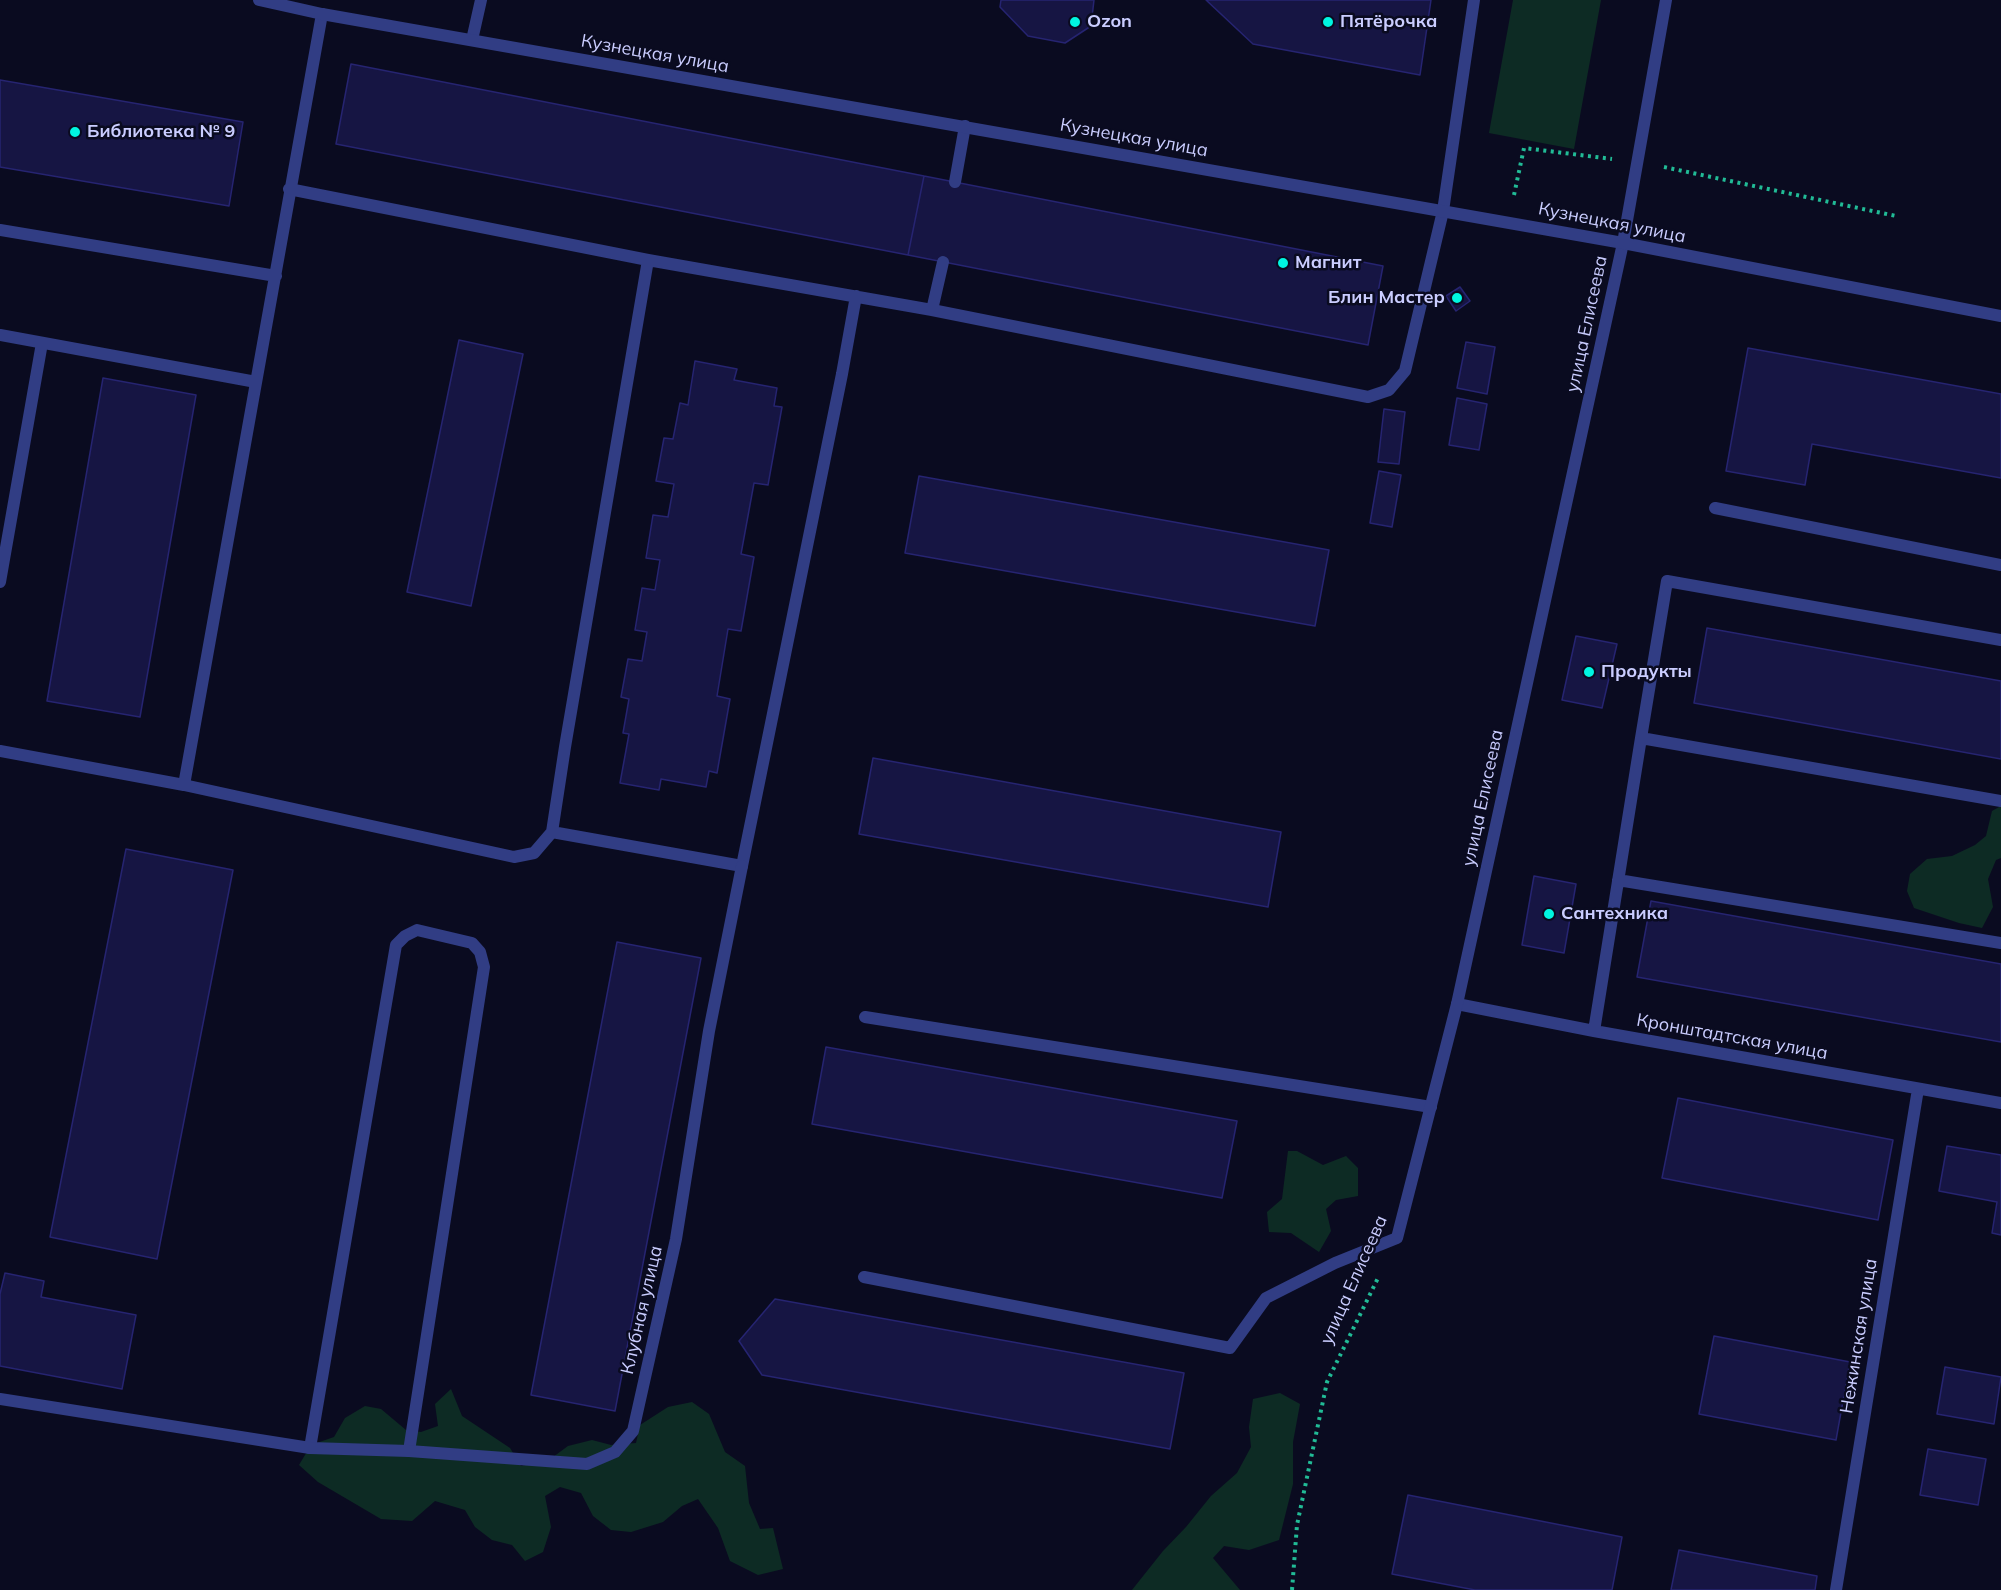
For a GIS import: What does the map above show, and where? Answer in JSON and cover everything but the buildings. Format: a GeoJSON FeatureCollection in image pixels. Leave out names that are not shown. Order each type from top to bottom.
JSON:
{"type":"FeatureCollection","features":[{"type":"Feature","properties":{"kind":"street","name":"Кузнецкая улица"},"geometry":{"type":"LineString","coordinates":[[259,0],[322,14],[1623,243],[2001,316]]}},
{"type":"Feature","properties":{"kind":"street"},"geometry":{"type":"LineString","coordinates":[[472,40],[481,0]]}},
{"type":"Feature","properties":{"kind":"street"},"geometry":{"type":"LineString","coordinates":[[289,189],[648,260],[932,310],[1368,397],[1389,390],[1405,371],[1443,211],[1474,0]]}},
{"type":"Feature","properties":{"kind":"street","name":"улица Елисеева"},"geometry":{"type":"LineString","coordinates":[[1397,1238],[1456,1004],[1623,243],[1666,0]]}},
{"type":"Feature","properties":{"kind":"street"},"geometry":{"type":"LineString","coordinates":[[184,785],[322,14]]}},
{"type":"Feature","properties":{"kind":"street"},"geometry":{"type":"LineString","coordinates":[[955,182],[965,126]]}},
{"type":"Feature","properties":{"kind":"street"},"geometry":{"type":"LineString","coordinates":[[0,230],[276,276]]}},
{"type":"Feature","properties":{"kind":"street"},"geometry":{"type":"LineString","coordinates":[[0,751],[184,785],[514,857],[534,853],[552,832],[648,260]]}},
{"type":"Feature","properties":{"kind":"street"},"geometry":{"type":"LineString","coordinates":[[932,310],[943,262]]}},
{"type":"Feature","properties":{"kind":"street","name":"Клубная улица"},"geometry":{"type":"LineString","coordinates":[[0,1399],[310,1448],[409,1451],[587,1464],[615,1452],[633,1431],[676,1239],[710,1031],[856,296]]}},
{"type":"Feature","properties":{"kind":"street"},"geometry":{"type":"LineString","coordinates":[[0,335],[256,382]]}},
{"type":"Feature","properties":{"kind":"street"},"geometry":{"type":"LineString","coordinates":[[0,582],[42,343]]}},
{"type":"Feature","properties":{"kind":"street"},"geometry":{"type":"LineString","coordinates":[[1715,508],[2001,566]]}},
{"type":"Feature","properties":{"kind":"street"},"geometry":{"type":"LineString","coordinates":[[1594,1031],[1667,580],[2001,640]]}},
{"type":"Feature","properties":{"kind":"street"},"geometry":{"type":"LineString","coordinates":[[1641,738],[2001,801]]}},
{"type":"Feature","properties":{"kind":"street"},"geometry":{"type":"LineString","coordinates":[[552,832],[742,866]]}},
{"type":"Feature","properties":{"kind":"street"},"geometry":{"type":"LineString","coordinates":[[1618,880],[2001,944]]}},
{"type":"Feature","properties":{"kind":"street"},"geometry":{"type":"LineString","coordinates":[[310,1448],[396,945],[405,936],[417,930],[472,943],[480,952],[484,967],[409,1451]]}},
{"type":"Feature","properties":{"kind":"street","name":"Кронштадтская улица"},"geometry":{"type":"LineString","coordinates":[[1456,1004],[1594,1031],[2001,1103]]}},
{"type":"Feature","properties":{"kind":"street"},"geometry":{"type":"LineString","coordinates":[[865,1017],[1431,1107]]}},
{"type":"Feature","properties":{"kind":"street","name":"Нежинская улица"},"geometry":{"type":"LineString","coordinates":[[1836,1590],[1918,1089]]}},
{"type":"Feature","properties":{"kind":"street"},"geometry":{"type":"LineString","coordinates":[[864,1277],[1230,1348],[1266,1298],[1335,1263],[1397,1238]]}},
{"type":"Feature","properties":{"kind":"path"},"geometry":{"type":"LineString","coordinates":[[1508,223],[1524,148],[1638,162],[1896,216]]}},
{"type":"Feature","properties":{"kind":"path","name":"улица Елисеева"},"geometry":{"type":"LineString","coordinates":[[1292,1590],[1297,1525],[1327,1382],[1397,1238]]}},
{"type":"Feature","properties":{"kind":"green space"},"geometry":{"type":"Polygon","coordinates":[[[1513,0],[1601,0],[1574,149],[1489,133],[1513,0]]]}},
{"type":"Feature","properties":{"kind":"green space"},"geometry":{"type":"Polygon","coordinates":[[[2001,806],[2001,858],[1996,860],[1988,879],[1993,907],[1982,928],[1914,908],[1907,891],[1910,874],[1927,859],[1952,856],[1975,845],[1986,836],[1992,811],[2001,806]]]}},
{"type":"Feature","properties":{"kind":"green space"},"geometry":{"type":"Polygon","coordinates":[[[1288,1151],[1297,1151],[1323,1165],[1346,1156],[1358,1168],[1358,1196],[1336,1200],[1326,1209],[1331,1231],[1319,1252],[1291,1233],[1269,1232],[1267,1212],[1282,1199],[1288,1151]]]}},
{"type":"Feature","properties":{"kind":"green space"},"geometry":{"type":"Polygon","coordinates":[[[451,1389],[462,1416],[510,1448],[521,1466],[549,1460],[568,1446],[592,1440],[611,1445],[636,1443],[640,1425],[668,1407],[692,1402],[709,1414],[725,1452],[745,1466],[749,1503],[760,1529],[773,1528],[783,1569],[758,1575],[730,1561],[718,1528],[698,1499],[682,1506],[663,1522],[631,1532],[611,1530],[593,1516],[581,1493],[560,1487],[545,1496],[551,1527],[543,1552],[525,1561],[512,1545],[492,1540],[475,1527],[465,1510],[435,1501],[412,1521],[381,1519],[318,1482],[299,1465],[311,1445],[334,1437],[345,1418],[365,1406],[381,1409],[406,1430],[421,1432],[438,1426],[435,1404],[451,1389]]]}},
{"type":"Feature","properties":{"kind":"green space"},"geometry":{"type":"Polygon","coordinates":[[[1280,1393],[1300,1404],[1293,1442],[1293,1484],[1279,1540],[1249,1550],[1224,1546],[1213,1558],[1240,1590],[1132,1590],[1211,1496],[1237,1473],[1251,1447],[1249,1427],[1253,1399],[1280,1393]]]}},
{"type":"Feature","properties":{"kind":"place","name":"Ozon"},"geometry":{"type":"Point","coordinates":[1075,22]}},
{"type":"Feature","properties":{"kind":"place","name":"Пятёрочка"},"geometry":{"type":"Point","coordinates":[1328,22]}},
{"type":"Feature","properties":{"kind":"place","name":"Библиотека № 9"},"geometry":{"type":"Point","coordinates":[75,132]}},
{"type":"Feature","properties":{"kind":"place","name":"Магнит"},"geometry":{"type":"Point","coordinates":[1283,263]}},
{"type":"Feature","properties":{"kind":"place","name":"Блин Мастер"},"geometry":{"type":"Point","coordinates":[1457,298]}},
{"type":"Feature","properties":{"kind":"place","name":"Продукты"},"geometry":{"type":"Point","coordinates":[1589,672]}},
{"type":"Feature","properties":{"kind":"place","name":"Сантехника"},"geometry":{"type":"Point","coordinates":[1549,914]}}]}
